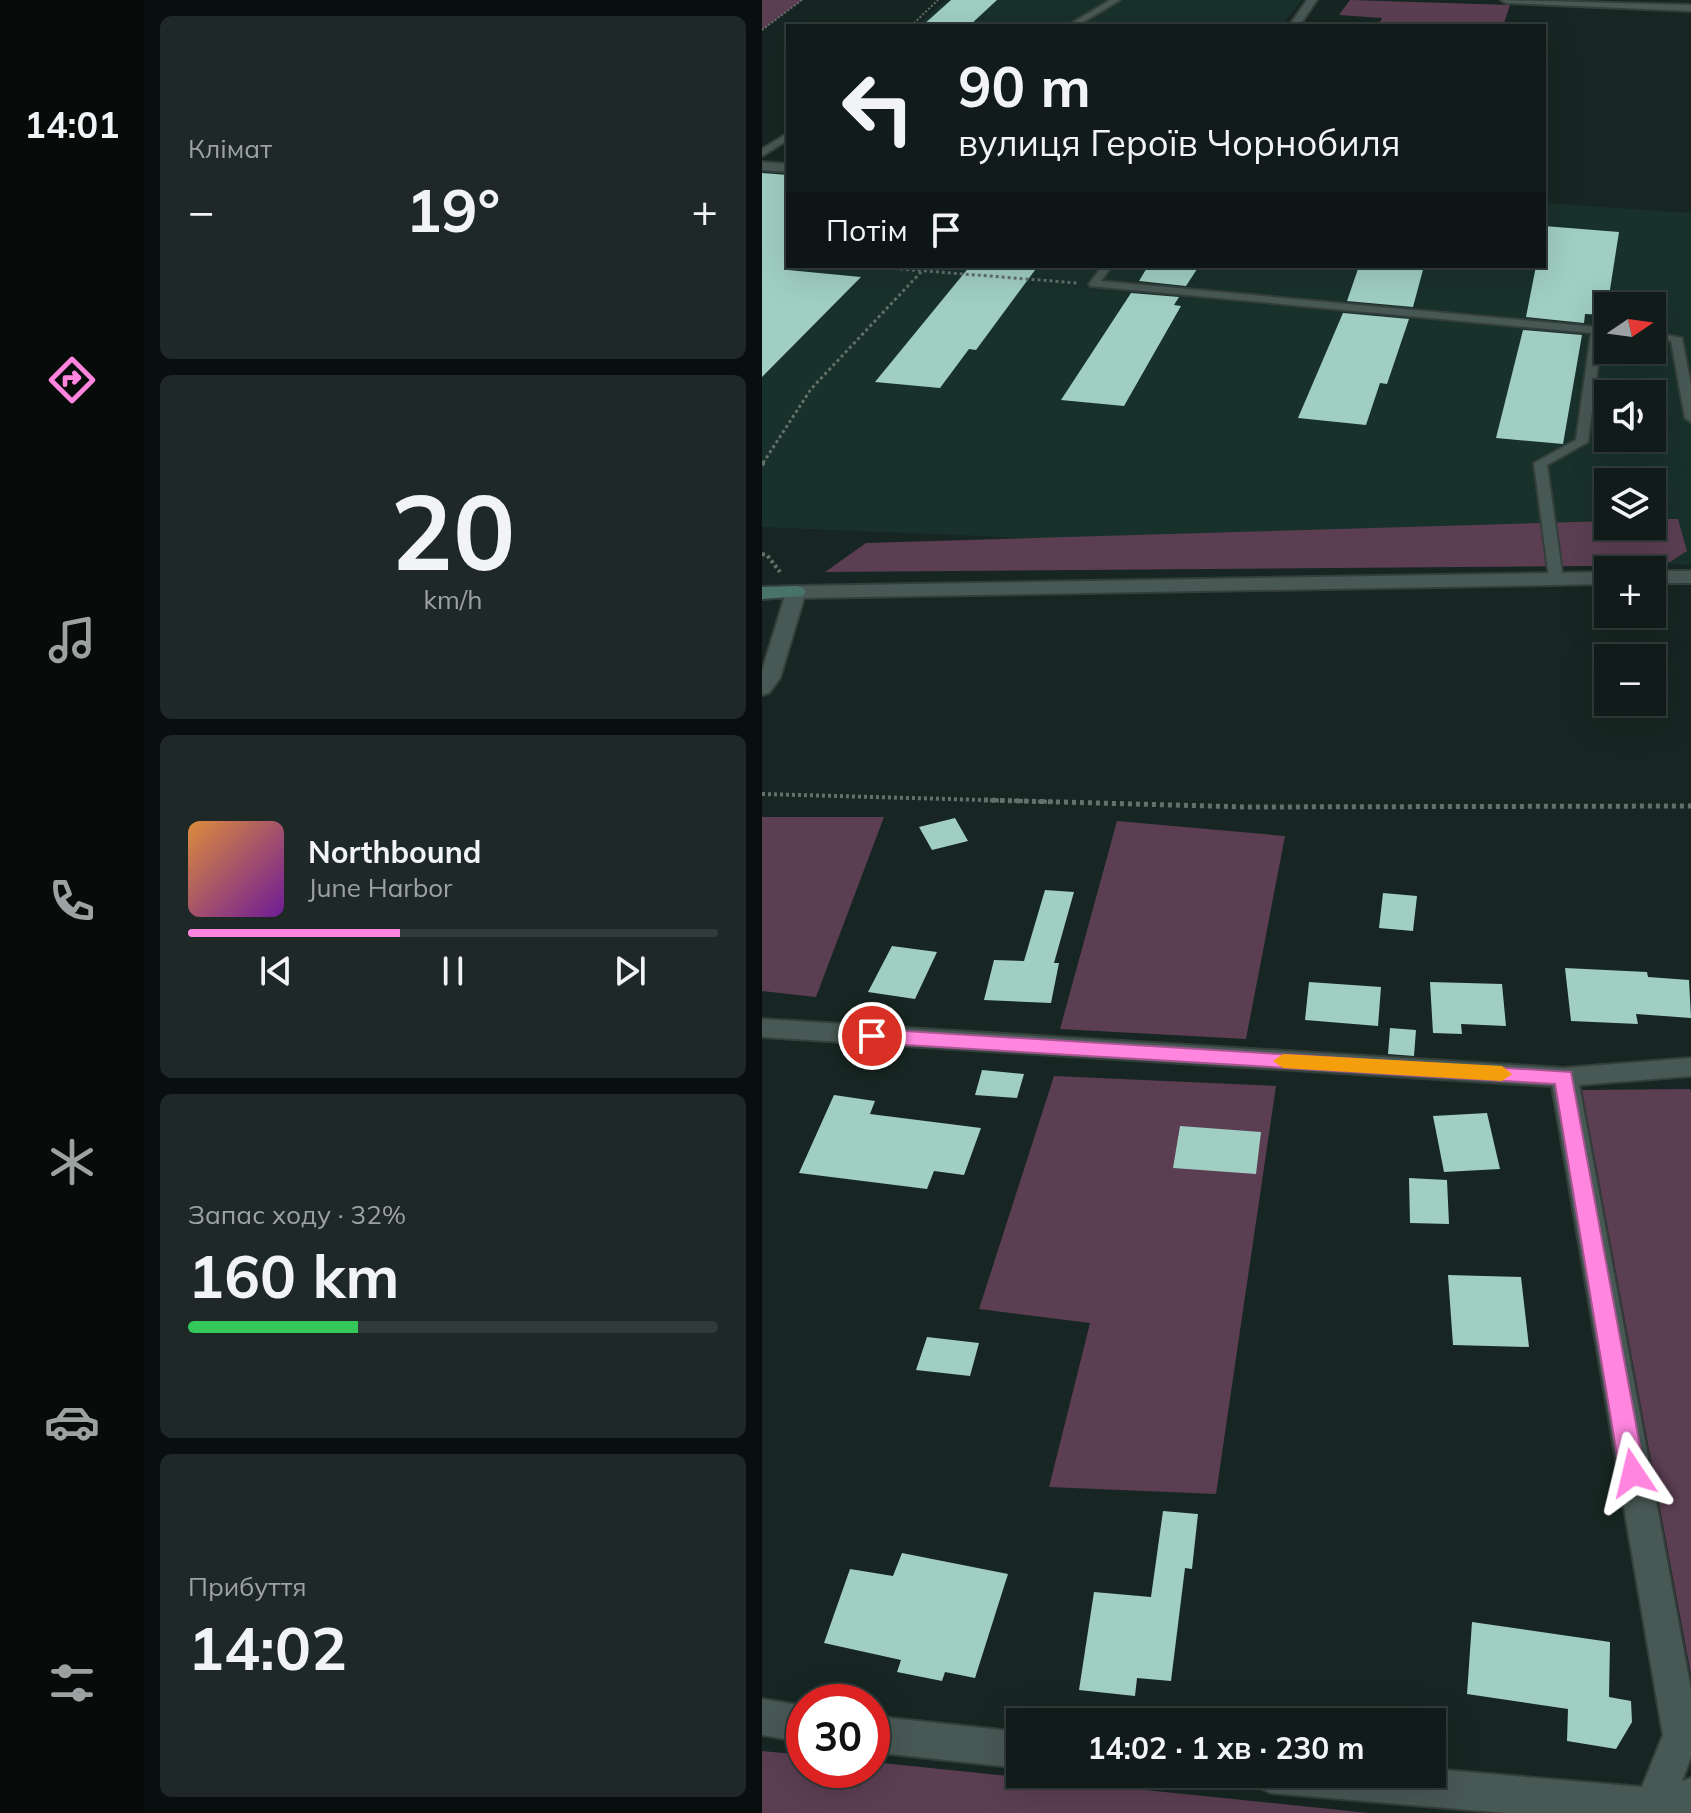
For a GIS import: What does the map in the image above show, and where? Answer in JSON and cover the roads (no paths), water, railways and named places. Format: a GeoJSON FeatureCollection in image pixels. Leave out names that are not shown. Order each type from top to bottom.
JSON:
{"type":"FeatureCollection","features":[{"type":"Feature","properties":{"kind":"street"},"geometry":{"type":"LineString","coordinates":[[1295,24],[1312,0]]}},
{"type":"Feature","properties":{"kind":"street"},"geometry":{"type":"LineString","coordinates":[[1506,0],[1691,8]]}},
{"type":"Feature","properties":{"kind":"street"},"geometry":{"type":"LineString","coordinates":[[762,166],[786,168]]}},
{"type":"Feature","properties":{"kind":"street"},"geometry":{"type":"LineString","coordinates":[[1666,577],[1691,577]]}},
{"type":"Feature","properties":{"kind":"street"},"geometry":{"type":"LineString","coordinates":[[762,593],[1594,578]]}},
{"type":"Feature","properties":{"kind":"street"},"geometry":{"type":"LineString","coordinates":[[762,689],[770,678],[796,592]]}},
{"type":"Feature","properties":{"kind":"street"},"geometry":{"type":"LineString","coordinates":[[762,1028],[1564,1077],[1691,1067]]}},
{"type":"Feature","properties":{"kind":"street"},"geometry":{"type":"LineString","coordinates":[[1564,1077],[1611,1356],[1681,1735],[1656,1810]]}},
{"type":"Feature","properties":{"kind":"street"},"geometry":{"type":"LineString","coordinates":[[762,1717],[786,1721]]}},
{"type":"Feature","properties":{"kind":"street"},"geometry":{"type":"LineString","coordinates":[[890,1736],[1006,1748]]}},
{"type":"Feature","properties":{"kind":"street"},"geometry":{"type":"LineString","coordinates":[[1421,1788],[1656,1810],[1691,1797]]}},
{"type":"Feature","properties":{"kind":"lane"},"geometry":{"type":"LineString","coordinates":[[1074,24],[1116,0]]}},
{"type":"Feature","properties":{"kind":"lane"},"geometry":{"type":"LineString","coordinates":[[762,153],[786,137]]}},
{"type":"Feature","properties":{"kind":"lane"},"geometry":{"type":"LineString","coordinates":[[1106,268],[1094,284],[1594,329]]}},
{"type":"Feature","properties":{"kind":"lane"},"geometry":{"type":"LineString","coordinates":[[1666,337],[1676,338],[1691,418]]}},
{"type":"Feature","properties":{"kind":"lane"},"geometry":{"type":"LineString","coordinates":[[1556,579],[1540,463],[1582,442],[1596,364]]}}]}
